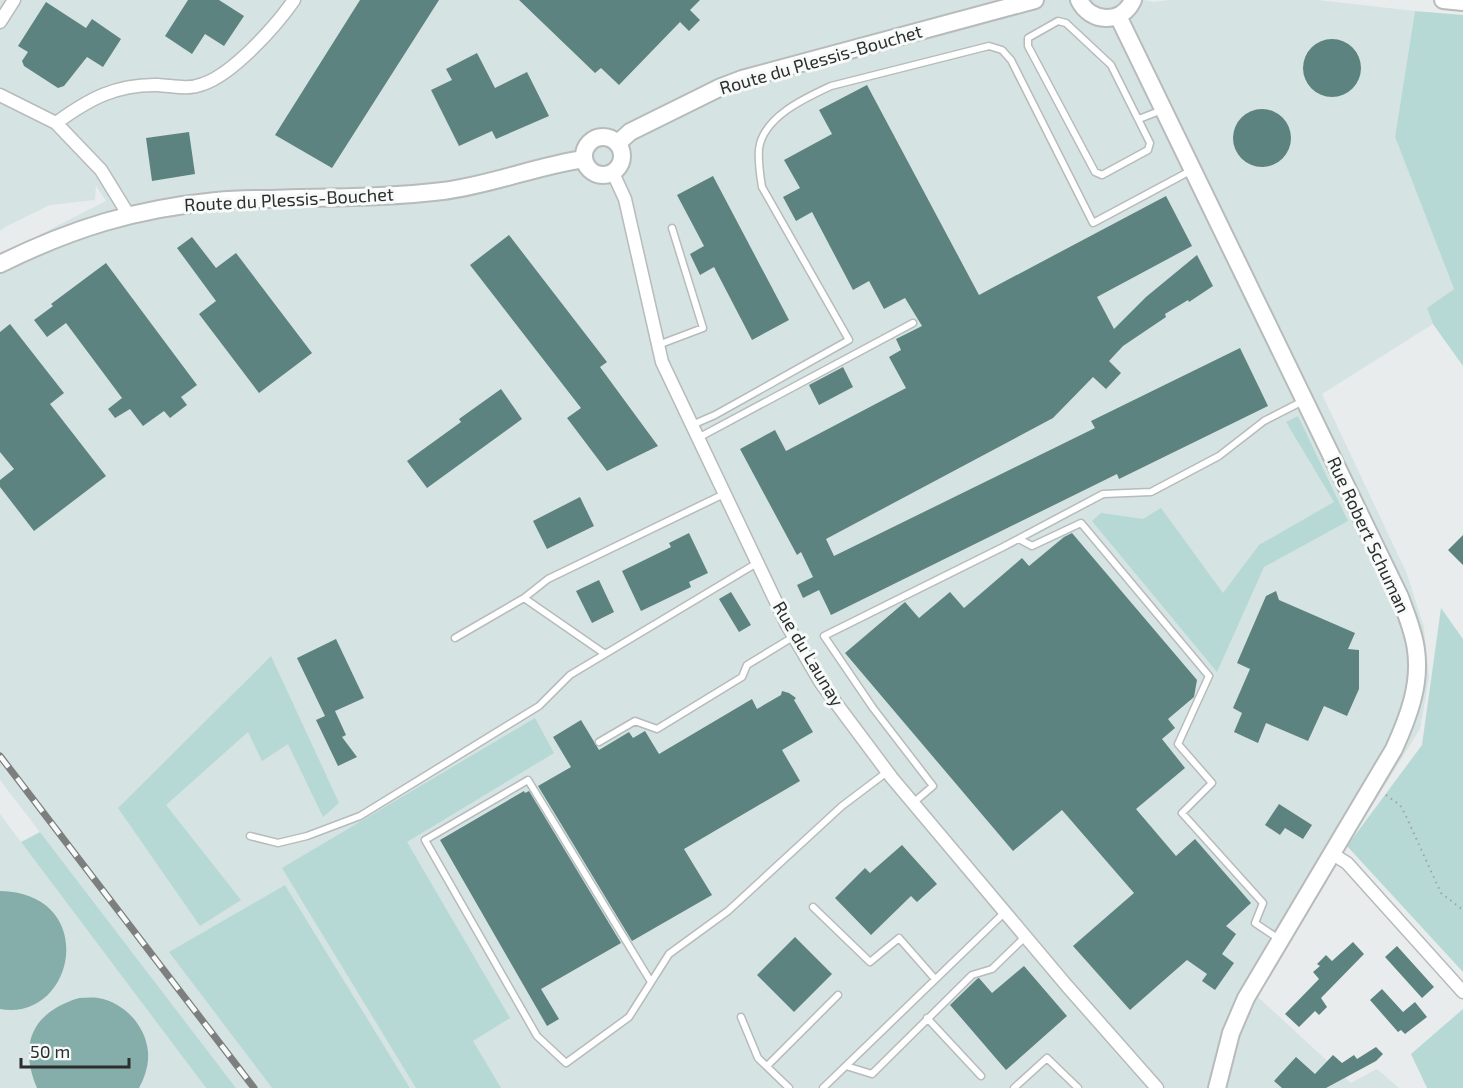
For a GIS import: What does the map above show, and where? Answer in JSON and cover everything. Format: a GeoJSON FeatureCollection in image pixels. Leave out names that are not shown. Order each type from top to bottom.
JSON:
{"type":"FeatureCollection","features":[{"type":"Feature","properties":{"kind":"street"},"geometry":{"type":"LineString","coordinates":[[0,22],[14,0]]}},
{"type":"Feature","properties":{"kind":"street"},"geometry":{"type":"LineString","coordinates":[[56,123],[85,102],[103,93],[124,88],[156,85],[186,88],[205,84],[225,72],[258,43],[294,0]]}},
{"type":"Feature","properties":{"kind":"street","name":"Route du Plessis-Bouchet"},"geometry":{"type":"LineString","coordinates":[[618,143],[630,132],[742,79],[1035,0]]}},
{"type":"Feature","properties":{"kind":"street"},"geometry":{"type":"LineString","coordinates":[[1079,0],[1083,8],[1095,17],[1111,18],[1125,11],[1133,0]]}},
{"type":"Feature","properties":{"kind":"street"},"geometry":{"type":"LineString","coordinates":[[1443,0],[1463,2]]}},
{"type":"Feature","properties":{"kind":"street","name":"Rue Robert Schuman"},"geometry":{"type":"LineString","coordinates":[[1118,16],[1400,597],[1410,623],[1416,650],[1417,670],[1408,719],[1394,749],[1246,998],[1231,1033],[1217,1088]]}},
{"type":"Feature","properties":{"kind":"street"},"geometry":{"type":"LineString","coordinates":[[0,94],[56,123],[101,170],[128,214]]}},
{"type":"Feature","properties":{"kind":"street"},"geometry":{"type":"LineString","coordinates":[[607,137],[618,143],[623,153],[617,170],[607,176],[594,174],[589,170],[584,159],[586,147],[595,139],[607,137]]}},
{"type":"Feature","properties":{"kind":"street","name":"Route du Plessis-Bouchet"},"geometry":{"type":"LineString","coordinates":[[0,263],[68,233],[128,214],[217,200],[387,196],[444,191],[495,182],[546,165],[584,159]]}},
{"type":"Feature","properties":{"kind":"street","name":"Rue du Launay"},"geometry":{"type":"LineString","coordinates":[[613,173],[625,199],[662,362],[757,563],[794,637],[821,683],[887,772],[1157,1088]]}},
{"type":"Feature","properties":{"kind":"street"},"geometry":{"type":"LineString","coordinates":[[1331,853],[1347,863],[1463,992]]}},
{"type":"Feature","properties":{"kind":"lane"},"geometry":{"type":"LineString","coordinates":[[1058,21],[1066,24],[1111,65],[1139,119],[1150,142],[1148,150],[1102,175],[1095,172],[1028,46],[1028,38],[1058,21]]}},
{"type":"Feature","properties":{"kind":"lane"},"geometry":{"type":"LineString","coordinates":[[692,425],[849,340],[762,187],[759,170],[759,147],[767,128],[782,114],[809,96],[831,86],[989,46],[1002,50],[1011,60],[1093,223],[1192,170]]}},
{"type":"Feature","properties":{"kind":"lane"},"geometry":{"type":"LineString","coordinates":[[1139,119],[1162,109]]}},
{"type":"Feature","properties":{"kind":"lane"},"geometry":{"type":"LineString","coordinates":[[658,345],[703,328],[672,228]]}},
{"type":"Feature","properties":{"kind":"lane"},"geometry":{"type":"LineString","coordinates":[[698,438],[913,323]]}},
{"type":"Feature","properties":{"kind":"lane"},"geometry":{"type":"LineString","coordinates":[[913,803],[933,786],[873,708],[824,636],[1103,494],[1151,492],[1219,456],[1264,421],[1304,400]]}},
{"type":"Feature","properties":{"kind":"lane"},"geometry":{"type":"LineString","coordinates":[[455,638],[524,598],[548,579],[724,494]]}},
{"type":"Feature","properties":{"kind":"lane"},"geometry":{"type":"LineString","coordinates":[[1018,539],[1032,546],[1081,523],[1209,676],[1178,744],[1212,783],[1182,813],[1263,903],[1255,923],[1280,939]]}},
{"type":"Feature","properties":{"kind":"lane"},"geometry":{"type":"LineString","coordinates":[[250,836],[278,843],[307,836],[360,816],[539,706],[570,675],[757,563]]}},
{"type":"Feature","properties":{"kind":"lane"},"geometry":{"type":"LineString","coordinates":[[524,598],[604,654]]}},
{"type":"Feature","properties":{"kind":"lane"},"geometry":{"type":"LineString","coordinates":[[599,742],[635,721],[657,729],[742,677],[747,665],[794,637]]}},
{"type":"Feature","properties":{"kind":"lane"},"geometry":{"type":"LineString","coordinates":[[651,982],[528,780],[425,840],[537,1036],[566,1063],[629,1017],[669,954],[728,911],[842,806],[887,772]]}},
{"type":"Feature","properties":{"kind":"lane"},"geometry":{"type":"LineString","coordinates":[[813,907],[870,962],[899,938],[935,979]]}},
{"type":"Feature","properties":{"kind":"lane"},"geometry":{"type":"LineString","coordinates":[[823,1088],[1005,912]]}},
{"type":"Feature","properties":{"kind":"lane"},"geometry":{"type":"LineString","coordinates":[[846,1066],[872,1074],[972,975],[992,969],[1026,937]]}},
{"type":"Feature","properties":{"kind":"lane"},"geometry":{"type":"LineString","coordinates":[[767,1066],[838,994]]}},
{"type":"Feature","properties":{"kind":"lane"},"geometry":{"type":"LineString","coordinates":[[741,1017],[758,1058],[789,1088]]}},
{"type":"Feature","properties":{"kind":"lane"},"geometry":{"type":"LineString","coordinates":[[927,1018],[981,1076]]}},
{"type":"Feature","properties":{"kind":"lane"},"geometry":{"type":"LineString","coordinates":[[1014,1088],[1047,1058],[1078,1088]]}},
{"type":"Feature","properties":{"kind":"path"},"geometry":{"type":"LineString","coordinates":[[1369,791],[1388,795],[1400,805],[1441,893],[1463,910]]}},
{"type":"Feature","properties":{"kind":"shaded area"},"geometry":{"type":"Polygon","coordinates":[[[0,0],[1144,0],[1153,2],[1169,0],[1317,0],[1415,11],[1395,137],[1454,289],[1427,308],[1433,324],[1322,394],[1407,574],[1424,628],[1429,678],[1420,729],[1347,846],[1258,997],[1351,1083],[1377,1069],[1399,1088],[410,1088],[285,885],[170,952],[272,1088],[236,1088],[0,780],[0,255],[106,201],[96,186],[95,200],[50,205],[0,231],[0,0]]]}},
{"type":"Feature","properties":{"kind":"shaded area"},"geometry":{"type":"Polygon","coordinates":[[[1415,11],[1463,15],[1463,366],[1433,324],[1427,308],[1454,289],[1395,137],[1415,11]]]}},
{"type":"Feature","properties":{"kind":"shaded area"},"geometry":{"type":"Polygon","coordinates":[[[1298,416],[1348,521],[1264,567],[1217,672],[1092,521],[1101,513],[1143,519],[1161,508],[1223,593],[1259,545],[1334,502],[1286,422],[1298,416]]]}},
{"type":"Feature","properties":{"kind":"shaded area"},"geometry":{"type":"Polygon","coordinates":[[[1441,608],[1463,639],[1463,972],[1347,846],[1422,745],[1441,608]]]}},
{"type":"Feature","properties":{"kind":"shaded area"},"geometry":{"type":"Polygon","coordinates":[[[271,656],[339,803],[323,817],[288,744],[262,761],[248,732],[166,805],[241,900],[200,926],[118,808],[271,656]]]}},
{"type":"Feature","properties":{"kind":"shaded area"},"geometry":{"type":"Polygon","coordinates":[[[535,718],[554,753],[407,842],[510,1018],[473,1041],[501,1088],[416,1088],[282,868],[535,718]]]}},
{"type":"Feature","properties":{"kind":"shaded area"},"geometry":{"type":"Polygon","coordinates":[[[0,814],[21,842],[206,1088],[0,1088],[0,814]]]}},
{"type":"Feature","properties":{"kind":"shaded area"},"geometry":{"type":"Polygon","coordinates":[[[40,832],[236,1088],[206,1088],[21,842],[40,832]]]}},
{"type":"Feature","properties":{"kind":"shaded area"},"geometry":{"type":"Polygon","coordinates":[[[285,885],[410,1088],[272,1088],[169,952],[285,885]]]}},
{"type":"Feature","properties":{"kind":"shaded area"},"geometry":{"type":"Polygon","coordinates":[[[0,891],[32,897],[53,912],[64,933],[66,956],[60,978],[46,996],[26,1008],[0,1009],[0,891]]]}},
{"type":"Feature","properties":{"kind":"shaded area"},"geometry":{"type":"Polygon","coordinates":[[[79,998],[108,1000],[125,1010],[138,1025],[143,1033],[148,1052],[146,1071],[139,1088],[37,1088],[31,1072],[29,1057],[34,1031],[40,1021],[50,1012],[79,998]]]}},
{"type":"Feature","properties":{"kind":"shaded area"},"geometry":{"type":"Polygon","coordinates":[[[1463,1009],[1463,1088],[1427,1088],[1411,1054],[1463,1009]]]}},
{"type":"Feature","properties":{"kind":"building"},"geometry":{"type":"Polygon","coordinates":[[[188,0],[219,0],[244,16],[224,46],[205,34],[192,54],[165,36],[188,0]]]}},
{"type":"Feature","properties":{"kind":"building"},"geometry":{"type":"Polygon","coordinates":[[[360,0],[439,0],[332,168],[275,135],[360,0]]]}},
{"type":"Feature","properties":{"kind":"building"},"geometry":{"type":"Polygon","coordinates":[[[519,0],[700,0],[690,10],[700,20],[689,31],[680,22],[619,85],[601,68],[595,73],[519,0]]]}},
{"type":"Feature","properties":{"kind":"building"},"geometry":{"type":"Polygon","coordinates":[[[46,2],[86,28],[92,19],[121,39],[103,67],[87,57],[64,86],[58,88],[24,66],[22,61],[28,52],[18,46],[46,2]]]}},
{"type":"Feature","properties":{"kind":"building"},"geometry":{"type":"Polygon","coordinates":[[[1326,39],[1338,39],[1353,47],[1361,62],[1361,74],[1353,89],[1338,97],[1326,97],[1311,89],[1303,74],[1303,62],[1311,47],[1326,39]]]}},
{"type":"Feature","properties":{"kind":"building"},"geometry":{"type":"Polygon","coordinates":[[[477,53],[495,88],[527,72],[549,116],[496,139],[492,131],[459,146],[431,90],[452,80],[446,69],[477,53]]]}},
{"type":"Feature","properties":{"kind":"building"},"geometry":{"type":"Polygon","coordinates":[[[867,85],[979,295],[1166,196],[1192,246],[1097,297],[1114,329],[1146,297],[1197,255],[1213,286],[1165,314],[1166,317],[1123,346],[1109,361],[1121,373],[1106,389],[1093,377],[1053,418],[826,539],[834,556],[1095,428],[1091,421],[1240,348],[1268,406],[1119,479],[1117,474],[831,615],[819,590],[803,598],[797,585],[813,577],[801,552],[797,555],[740,449],[775,430],[786,451],[906,388],[889,357],[901,350],[896,339],[922,326],[905,298],[884,309],[869,281],[853,290],[812,212],[796,221],[783,197],[800,188],[784,160],[832,134],[819,110],[867,85]]]}},
{"type":"Feature","properties":{"kind":"building"},"geometry":{"type":"Polygon","coordinates":[[[1256,109],[1268,109],[1278,113],[1287,122],[1291,144],[1283,159],[1268,167],[1256,167],[1246,163],[1237,154],[1233,144],[1233,132],[1237,122],[1246,113],[1256,109]]]}},
{"type":"Feature","properties":{"kind":"building"},"geometry":{"type":"Polygon","coordinates":[[[189,132],[195,174],[152,181],[146,138],[189,132]]]}},
{"type":"Feature","properties":{"kind":"building"},"geometry":{"type":"Polygon","coordinates":[[[713,176],[789,320],[752,340],[714,267],[700,275],[690,254],[704,246],[677,195],[713,176]]]}},
{"type":"Feature","properties":{"kind":"building"},"geometry":{"type":"Polygon","coordinates":[[[509,235],[607,362],[600,367],[658,446],[607,471],[567,418],[581,408],[470,265],[509,235]]]}},
{"type":"Feature","properties":{"kind":"building"},"geometry":{"type":"Polygon","coordinates":[[[192,237],[216,268],[236,253],[312,353],[259,393],[199,314],[216,301],[177,248],[192,237]]]}},
{"type":"Feature","properties":{"kind":"building"},"geometry":{"type":"Polygon","coordinates":[[[106,263],[197,385],[181,397],[187,405],[170,418],[164,411],[143,426],[130,409],[115,418],[108,409],[122,398],[66,323],[47,337],[34,320],[53,306],[51,304],[106,263]]]}},
{"type":"Feature","properties":{"kind":"building"},"geometry":{"type":"Polygon","coordinates":[[[10,324],[64,393],[50,404],[106,476],[34,531],[0,487],[0,480],[14,469],[0,452],[0,332],[10,324]]]}},
{"type":"Feature","properties":{"kind":"building"},"geometry":{"type":"Polygon","coordinates":[[[843,367],[853,387],[819,405],[809,385],[843,367]]]}},
{"type":"Feature","properties":{"kind":"building"},"geometry":{"type":"Polygon","coordinates":[[[501,389],[522,419],[427,488],[407,461],[461,422],[459,419],[501,389]]]}},
{"type":"Feature","properties":{"kind":"building"},"geometry":{"type":"Polygon","coordinates":[[[580,497],[594,526],[547,549],[533,521],[580,497]]]}},
{"type":"Feature","properties":{"kind":"building"},"geometry":{"type":"Polygon","coordinates":[[[689,533],[708,573],[689,582],[691,587],[641,611],[622,571],[671,547],[669,543],[689,533]]]}},
{"type":"Feature","properties":{"kind":"building"},"geometry":{"type":"Polygon","coordinates":[[[1072,533],[1197,680],[1194,697],[1168,719],[1175,728],[1162,739],[1185,768],[1136,809],[1176,856],[1195,839],[1251,903],[1226,926],[1236,934],[1222,954],[1234,963],[1215,990],[1202,981],[1207,974],[1187,960],[1130,1010],[1073,946],[1134,893],[1062,810],[1013,851],[845,653],[905,602],[919,618],[950,592],[964,608],[1022,558],[1029,566],[1072,533]]]}},
{"type":"Feature","properties":{"kind":"building"},"geometry":{"type":"Polygon","coordinates":[[[1463,535],[1463,565],[1448,550],[1463,535]]]}},
{"type":"Feature","properties":{"kind":"building"},"geometry":{"type":"Polygon","coordinates":[[[599,580],[614,612],[592,623],[576,591],[599,580]]]}},
{"type":"Feature","properties":{"kind":"building"},"geometry":{"type":"Polygon","coordinates":[[[1276,591],[1279,600],[1355,633],[1348,649],[1359,650],[1359,689],[1347,716],[1324,706],[1308,741],[1266,723],[1258,743],[1234,732],[1242,713],[1233,708],[1250,669],[1237,663],[1266,596],[1276,591]]]}},
{"type":"Feature","properties":{"kind":"building"},"geometry":{"type":"Polygon","coordinates":[[[731,592],[751,625],[739,632],[719,599],[731,592]]]}},
{"type":"Feature","properties":{"kind":"building"},"geometry":{"type":"Polygon","coordinates":[[[336,639],[364,698],[335,711],[346,735],[342,737],[357,757],[338,766],[316,720],[325,716],[297,658],[336,639]]]}},
{"type":"Feature","properties":{"kind":"building"},"geometry":{"type":"Polygon","coordinates":[[[782,691],[796,698],[794,700],[813,732],[782,750],[800,781],[684,849],[712,895],[632,941],[538,786],[571,767],[553,737],[581,720],[599,750],[629,732],[633,738],[645,731],[659,754],[752,699],[757,709],[781,695],[782,691]]]}},
{"type":"Feature","properties":{"kind":"building"},"geometry":{"type":"Polygon","coordinates":[[[524,791],[525,793],[529,791],[621,943],[541,989],[559,1019],[547,1026],[440,840],[524,791]]]}},
{"type":"Feature","properties":{"kind":"building"},"geometry":{"type":"Polygon","coordinates":[[[1279,804],[1312,825],[1303,839],[1285,828],[1280,835],[1265,825],[1279,804]]]}},
{"type":"Feature","properties":{"kind":"building"},"geometry":{"type":"Polygon","coordinates":[[[902,845],[937,884],[917,902],[911,896],[871,935],[835,898],[865,868],[870,873],[902,845]]]}},
{"type":"Feature","properties":{"kind":"building"},"geometry":{"type":"Polygon","coordinates":[[[795,937],[832,974],[794,1012],[757,975],[795,937]]]}},
{"type":"Feature","properties":{"kind":"building"},"geometry":{"type":"Polygon","coordinates":[[[1353,942],[1364,954],[1321,998],[1327,1007],[1319,1015],[1315,1011],[1299,1027],[1285,1014],[1319,979],[1313,972],[1320,966],[1317,964],[1326,955],[1332,961],[1353,942]]]}},
{"type":"Feature","properties":{"kind":"building"},"geometry":{"type":"Polygon","coordinates":[[[1397,946],[1434,987],[1422,998],[1385,957],[1397,946]]]}},
{"type":"Feature","properties":{"kind":"building"},"geometry":{"type":"Polygon","coordinates":[[[1024,966],[1067,1016],[1006,1070],[950,1005],[977,979],[979,978],[992,993],[1024,966]]]}},
{"type":"Feature","properties":{"kind":"building"},"geometry":{"type":"Polygon","coordinates":[[[1382,989],[1403,1012],[1415,1002],[1427,1017],[1405,1034],[1401,1030],[1398,1032],[1370,1000],[1382,989]]]}},
{"type":"Feature","properties":{"kind":"building"},"geometry":{"type":"Polygon","coordinates":[[[1376,1047],[1383,1054],[1376,1061],[1326,1088],[1282,1088],[1274,1081],[1296,1057],[1315,1074],[1333,1055],[1342,1063],[1354,1055],[1357,1059],[1376,1047]]]}},
{"type":"Feature","properties":{"kind":"railway"},"geometry":{"type":"LineString","coordinates":[[0,756],[254,1088]]}}]}
